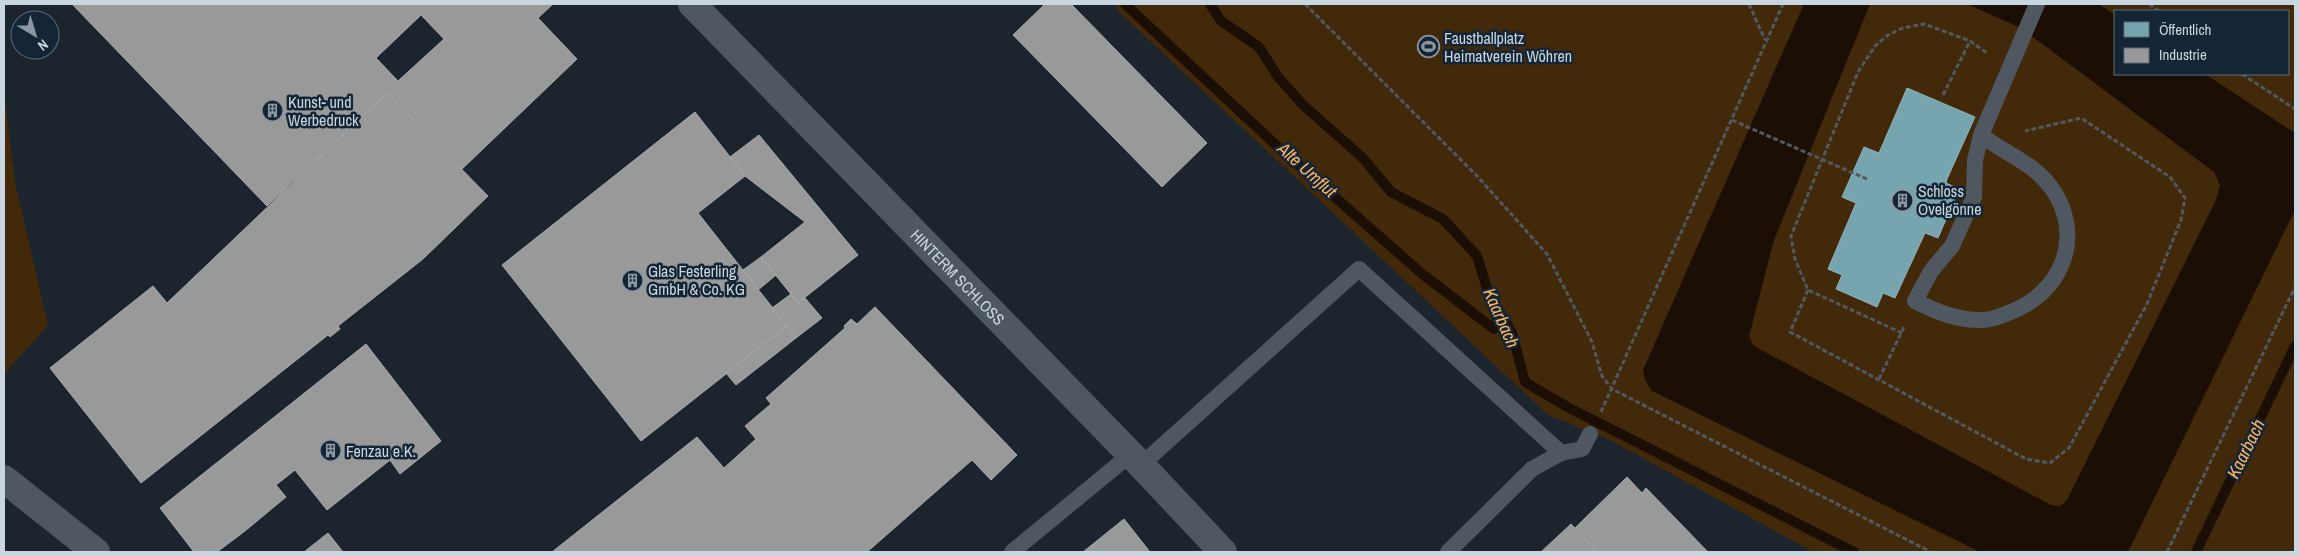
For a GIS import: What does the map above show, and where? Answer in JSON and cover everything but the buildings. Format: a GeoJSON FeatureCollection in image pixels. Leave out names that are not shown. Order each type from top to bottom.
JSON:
{"type":"FeatureCollection","features":[{"type":"Feature","properties":{"kind":"street","name":"HINTERM SCHLOSS"},"geometry":{"type":"LineString","coordinates":[[692,4],[1136,459],[1223,552]]}},
{"type":"Feature","properties":{"kind":"street"},"geometry":{"type":"LineString","coordinates":[[4,479],[96,552]]}},
{"type":"Feature","properties":{"kind":"lane"},"geometry":{"type":"LineString","coordinates":[[1981,135],[2034,168],[2055,194],[2061,206],[2068,231],[2063,264],[2044,292],[2030,303],[2004,315],[1991,318],[1950,317],[1915,301],[1931,271],[1952,246],[1974,197],[1975,160],[1981,135],[2013,65],[2037,4]]}},
{"type":"Feature","properties":{"kind":"lane"},"geometry":{"type":"LineString","coordinates":[[1012,552],[1136,459],[1359,269],[1561,453]]}},
{"type":"Feature","properties":{"kind":"lane"},"geometry":{"type":"LineString","coordinates":[[1448,552],[1532,470],[1561,453],[1582,449],[1590,434]]}},
{"type":"Feature","properties":{"kind":"path"},"geometry":{"type":"LineString","coordinates":[[1305,4],[1478,177],[1547,254],[1592,342],[1602,376],[1612,389],[1931,552]]}},
{"type":"Feature","properties":{"kind":"path"},"geometry":{"type":"LineString","coordinates":[[1749,4],[1765,40]]}},
{"type":"Feature","properties":{"kind":"path"},"geometry":{"type":"LineString","coordinates":[[1609,397],[1732,120],[1765,40],[1783,4]]}},
{"type":"Feature","properties":{"kind":"path"},"geometry":{"type":"LineString","coordinates":[[1902,333],[1816,296],[1808,290],[1795,260],[1791,236],[1858,72],[1875,46],[1888,35],[1903,28],[1924,24],[1970,41],[2013,65]]}},
{"type":"Feature","properties":{"kind":"path"},"geometry":{"type":"LineString","coordinates":[[1943,95],[1970,41]]}},
{"type":"Feature","properties":{"kind":"path"},"geometry":{"type":"LineString","coordinates":[[2244,75],[2295,109]]}},
{"type":"Feature","properties":{"kind":"path"},"geometry":{"type":"LineString","coordinates":[[1732,120],[1867,179]]}},
{"type":"Feature","properties":{"kind":"path"},"geometry":{"type":"LineString","coordinates":[[2167,552],[2295,287]]}},
{"type":"Feature","properties":{"kind":"path"},"geometry":{"type":"LineString","coordinates":[[1798,337],[1790,332],[1808,290]]}},
{"type":"Feature","properties":{"kind":"path"},"geometry":{"type":"LineString","coordinates":[[1879,379],[1902,333],[1915,301]]}},
{"type":"Feature","properties":{"kind":"shaded area"},"geometry":{"type":"Polygon","coordinates":[[[1115,4],[2295,4],[2295,552],[1813,552],[1610,440],[1548,415],[1118,11],[1115,4]]]}},
{"type":"Feature","properties":{"kind":"shaded area"},"geometry":{"type":"Polygon","coordinates":[[[1804,4],[1870,4],[1774,240],[1749,336],[1754,346],[2051,505],[2060,506],[2067,500],[2216,200],[2220,185],[2214,172],[2021,28],[1967,4],[2099,4],[2114,14],[2114,75],[2207,75],[2295,133],[2295,210],[2128,552],[1980,552],[1652,391],[1645,380],[1643,370],[1804,4]]]}},
{"type":"Feature","properties":{"kind":"shaded area"},"geometry":{"type":"Polygon","coordinates":[[[4,92],[15,182],[48,325],[4,374],[4,92]]]}},
{"type":"Feature","properties":{"kind":"waterway","name":"Alte Umflut"},"geometry":{"type":"LineString","coordinates":[[1125,4],[1277,146],[1421,273],[1494,329]]}},
{"type":"Feature","properties":{"kind":"waterway","name":"Kaarbach"},"geometry":{"type":"LineString","coordinates":[[1210,4],[1221,21],[1259,47],[1278,77],[1303,105],[1363,158],[1391,192],[1443,219],[1477,256],[1488,292],[1512,333],[1525,382],[1571,409],[1854,552]]}},
{"type":"Feature","properties":{"kind":"waterway","name":"Kaarbach"},"geometry":{"type":"LineString","coordinates":[[2196,552],[2295,346]]}},
{"type":"Feature","properties":{"kind":"place","name":"Faustballplatz Heimatverein Wöhren"},"geometry":{"type":"Point","coordinates":[1428,47]}},
{"type":"Feature","properties":{"kind":"place","name":"Kunst- und Werbedruck"},"geometry":{"type":"Point","coordinates":[272,111]}},
{"type":"Feature","properties":{"kind":"place","name":"Schloss Ovelgönne"},"geometry":{"type":"Point","coordinates":[1902,200]}},
{"type":"Feature","properties":{"kind":"place","name":"Glas Festerling GmbH & Co. KG"},"geometry":{"type":"Point","coordinates":[632,280]}},
{"type":"Feature","properties":{"kind":"place","name":"Fenzau e.K."},"geometry":{"type":"Point","coordinates":[330,451]}}]}
